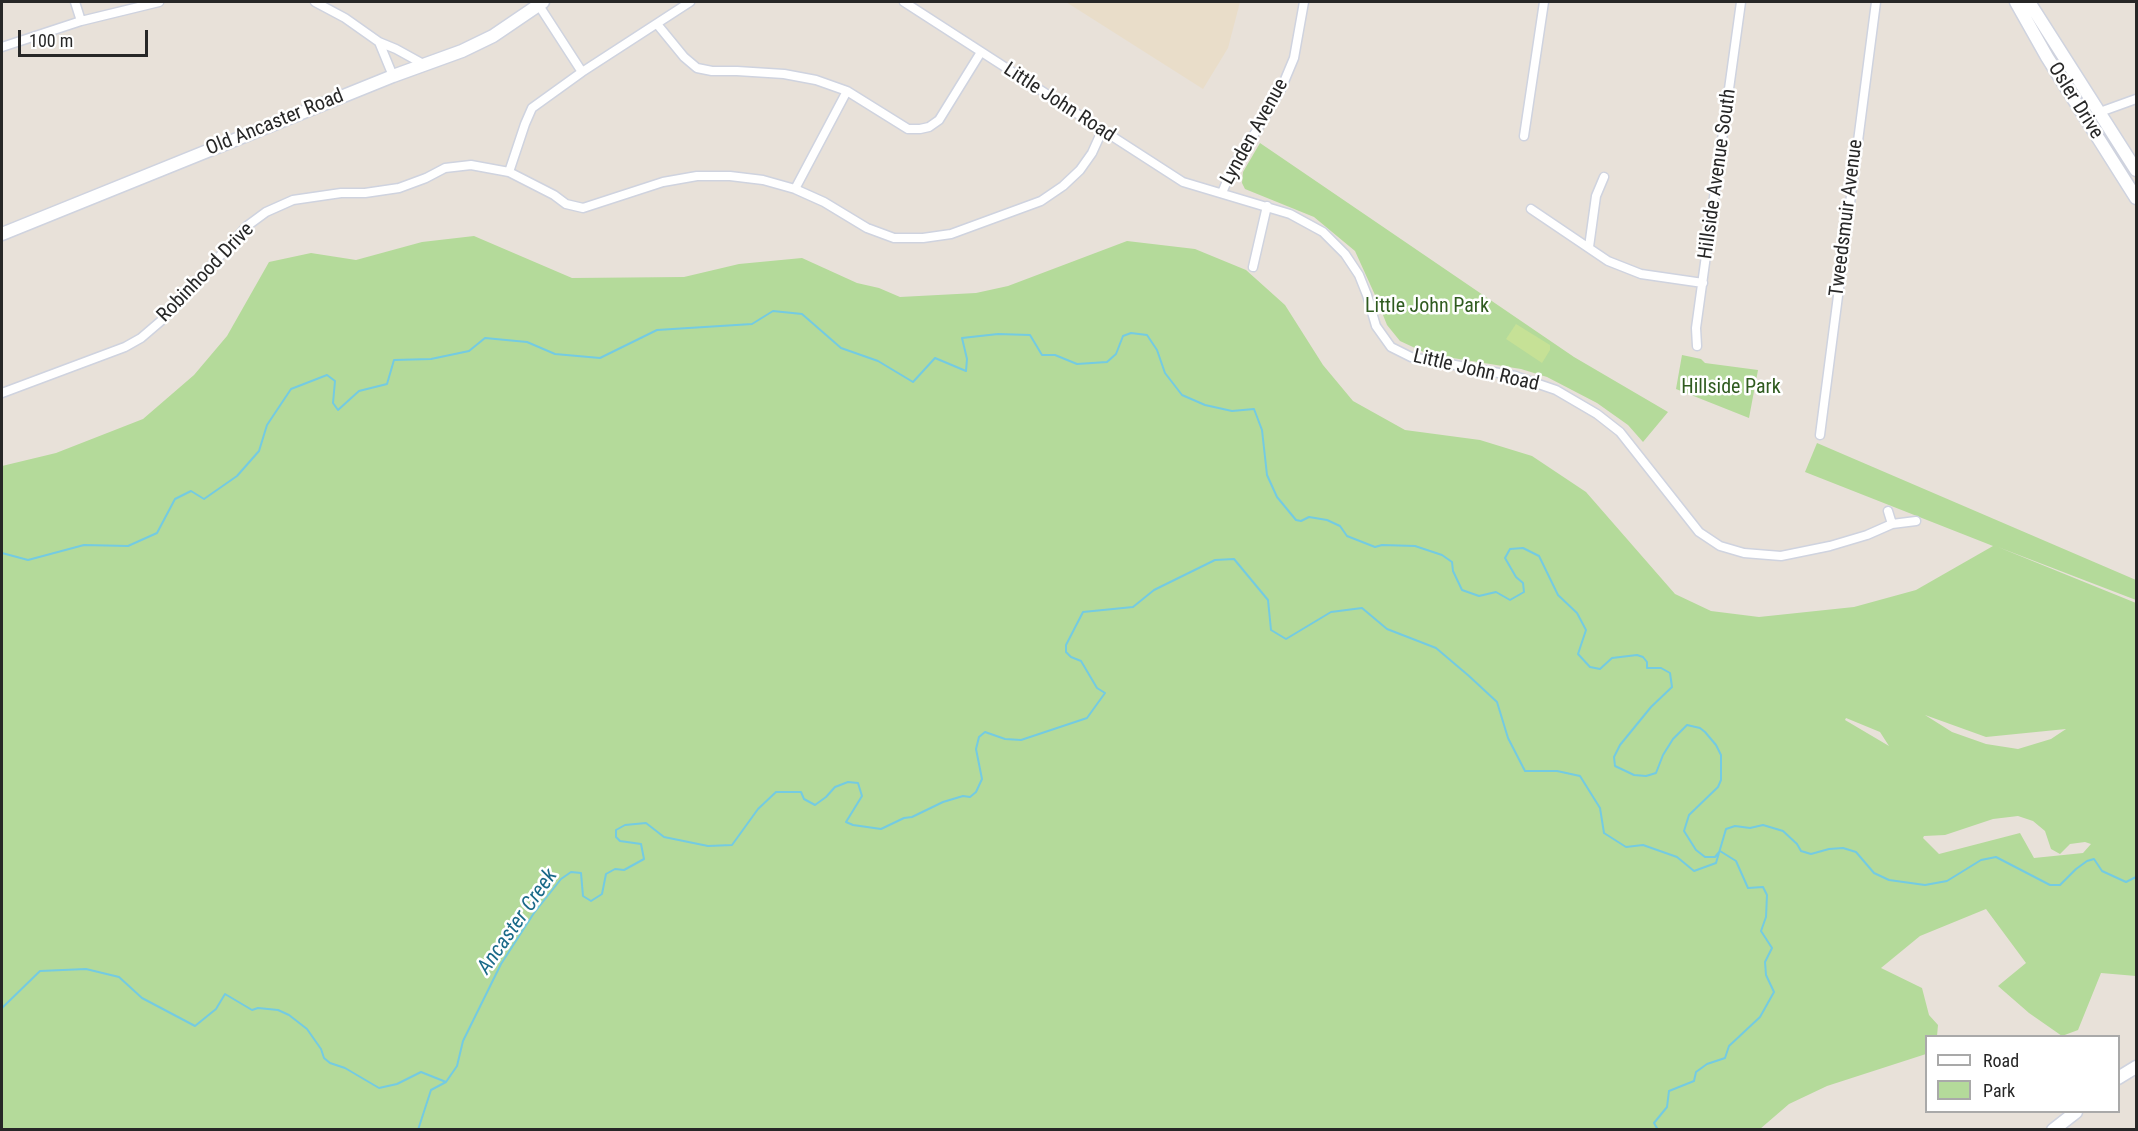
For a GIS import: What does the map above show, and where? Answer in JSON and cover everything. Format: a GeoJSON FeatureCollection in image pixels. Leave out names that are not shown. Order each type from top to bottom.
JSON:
{"type":"FeatureCollection","features":[{"type":"Feature","properties":{"kind":"street"},"geometry":{"type":"LineString","coordinates":[[75,2],[81,21]]}},
{"type":"Feature","properties":{"kind":"street"},"geometry":{"type":"LineString","coordinates":[[2,47],[81,21],[159,2]]}},
{"type":"Feature","properties":{"kind":"street"},"geometry":{"type":"LineString","coordinates":[[315,2],[345,18],[379,42],[425,65]]}},
{"type":"Feature","properties":{"kind":"street"},"geometry":{"type":"LineString","coordinates":[[509,172],[532,108],[582,72],[690,2]]}},
{"type":"Feature","properties":{"kind":"street","name":"Little John Road"},"geometry":{"type":"LineString","coordinates":[[904,2],[1183,182],[1267,206],[1309,222],[1336,244],[1359,275],[1376,326],[1391,347],[1411,357],[1515,376],[1556,390],[1575,400],[1620,432],[1699,532],[1720,546],[1744,553],[1781,556],[1868,536],[1892,524],[1916,521]]}},
{"type":"Feature","properties":{"kind":"street","name":"Lynden Avenue"},"geometry":{"type":"LineString","coordinates":[[1222,193],[1233,166],[1281,89],[1294,58],[1304,2]]}},
{"type":"Feature","properties":{"kind":"street"},"geometry":{"type":"LineString","coordinates":[[1524,136],[1544,2]]}},
{"type":"Feature","properties":{"kind":"street","name":"Hillside Avenue South"},"geometry":{"type":"LineString","coordinates":[[1697,346],[1696,328],[1741,2]]}},
{"type":"Feature","properties":{"kind":"street","name":"Tweedsmuir Avenue"},"geometry":{"type":"LineString","coordinates":[[1820,435],[1876,2]]}},
{"type":"Feature","properties":{"kind":"street","name":"Osler Drive"},"geometry":{"type":"LineString","coordinates":[[2016,2],[2047,57],[2136,196]]}},
{"type":"Feature","properties":{"kind":"street","name":"Osler Drive"},"geometry":{"type":"LineString","coordinates":[[2029,2],[2136,170]]}},
{"type":"Feature","properties":{"kind":"street"},"geometry":{"type":"LineString","coordinates":[[541,3],[582,72]]}},
{"type":"Feature","properties":{"kind":"street","name":"Old Ancaster Road"},"geometry":{"type":"LineString","coordinates":[[2,234],[393,76],[462,51],[493,36],[541,3]]}},
{"type":"Feature","properties":{"kind":"street"},"geometry":{"type":"LineString","coordinates":[[657,24],[684,57],[697,68],[712,71],[737,70],[784,74],[816,80],[848,91],[908,129],[929,127],[939,120],[981,52]]}},
{"type":"Feature","properties":{"kind":"street"},"geometry":{"type":"LineString","coordinates":[[379,42],[393,76]]}},
{"type":"Feature","properties":{"kind":"street"},"geometry":{"type":"LineString","coordinates":[[795,189],[848,91]]}},
{"type":"Feature","properties":{"kind":"street"},"geometry":{"type":"LineString","coordinates":[[2100,112],[2136,99]]}},
{"type":"Feature","properties":{"kind":"street","name":"Robinhood Drive"},"geometry":{"type":"LineString","coordinates":[[2,393],[125,347],[141,338],[162,320],[247,226],[266,212],[293,200],[399,188],[445,168],[471,165],[509,172],[554,195],[566,204],[583,208],[663,182],[697,176],[730,176],[752,178],[795,189],[824,202],[867,228],[894,238],[923,238],[951,234],[1041,201],[1063,186],[1080,170],[1092,153],[1102,131]]}},
{"type":"Feature","properties":{"kind":"street"},"geometry":{"type":"LineString","coordinates":[[1589,247],[1596,196],[1604,177]]}},
{"type":"Feature","properties":{"kind":"street"},"geometry":{"type":"LineString","coordinates":[[1253,267],[1267,206]]}},
{"type":"Feature","properties":{"kind":"street"},"geometry":{"type":"LineString","coordinates":[[1531,209],[1608,261],[1641,274],[1703,283]]}},
{"type":"Feature","properties":{"kind":"street"},"geometry":{"type":"LineString","coordinates":[[1888,511],[1892,524]]}},
{"type":"Feature","properties":{"kind":"street"},"geometry":{"type":"LineString","coordinates":[[2120,1077],[2136,1067]]}},
{"type":"Feature","properties":{"kind":"street"},"geometry":{"type":"LineString","coordinates":[[2053,1130],[2075,1113]]}},
{"type":"Feature","properties":{"kind":"shaded area"},"geometry":{"type":"Polygon","coordinates":[[[1066,2],[1240,2],[1228,48],[1203,89],[1066,2]]]}},
{"type":"Feature","properties":{"kind":"green space","name":"Little John Park"},"geometry":{"type":"Polygon","coordinates":[[[1260,143],[1574,357],[1668,412],[1643,442],[1628,425],[1597,403],[1547,377],[1521,369],[1428,354],[1400,341],[1387,325],[1355,251],[1314,217],[1245,189],[1242,183],[1243,172],[1260,143]]]}},
{"type":"Feature","properties":{"kind":"green space"},"geometry":{"type":"Polygon","coordinates":[[[474,236],[572,278],[684,277],[739,264],[802,258],[857,283],[879,288],[900,297],[976,293],[1008,286],[1127,241],[1195,249],[1246,270],[1285,305],[1323,365],[1353,401],[1405,430],[1480,440],[1532,456],[1586,492],[1675,594],[1711,611],[1759,617],[1854,607],[1916,590],[1993,546],[1805,472],[1817,443],[2136,580],[2136,600],[1998,547],[2136,603],[2136,976],[2101,973],[2078,1030],[2061,1035],[2029,1013],[1998,986],[2026,963],[1986,909],[1920,936],[1881,968],[1922,988],[1929,1015],[1938,1025],[1937,1035],[1925,1035],[1925,1054],[1827,1086],[1789,1104],[1760,1129],[2,1129],[2,466],[56,453],[143,419],[194,375],[227,336],[269,262],[311,253],[356,260],[422,242],[474,236]],[[1925,715],[1952,732],[1986,744],[2018,749],[2051,739],[2066,729],[1986,737],[1925,715]],[[1846,718],[1845,720],[1889,746],[1880,732],[1846,718]],[[2018,816],[1993,819],[1945,835],[1924,836],[1923,838],[1939,854],[2020,833],[2034,858],[2083,853],[2091,844],[2085,842],[2070,844],[2060,854],[2051,849],[2045,831],[2033,821],[2018,816]]]}},
{"type":"Feature","properties":{"kind":"green space"},"geometry":{"type":"Polygon","coordinates":[[[1516,324],[1550,345],[1550,350],[1542,363],[1506,339],[1516,324]]]}},
{"type":"Feature","properties":{"kind":"green space","name":"Hillside Park"},"geometry":{"type":"Polygon","coordinates":[[[1682,355],[1701,359],[1705,363],[1758,370],[1749,418],[1676,389],[1682,355]]]}},
{"type":"Feature","properties":{"kind":"waterway"},"geometry":{"type":"LineString","coordinates":[[2,553],[28,560],[84,545],[128,546],[157,533],[175,499],[191,491],[204,499],[237,476],[259,451],[267,425],[291,389],[327,375],[335,381],[333,403],[338,410],[359,391],[387,384],[394,360],[431,359],[469,351],[485,338],[527,342],[555,354],[600,358],[657,330],[752,324],[773,311],[802,314],[841,348],[878,361],[913,382],[935,358],[966,371],[967,359],[962,338],[998,334],[1030,335],[1042,355],[1055,355],[1077,364],[1107,362],[1116,354],[1123,336],[1131,333],[1147,335],[1157,350],[1165,373],[1182,395],[1205,405],[1232,411],[1254,409],[1262,430],[1267,475],[1277,497],[1296,520],[1301,521],[1309,517],[1327,520],[1340,526],[1347,536],[1375,547],[1382,545],[1415,546],[1442,555],[1452,562],[1453,571],[1462,590],[1479,596],[1496,592],[1510,600],[1524,592],[1523,583],[1516,577],[1505,558],[1510,549],[1523,548],[1539,556],[1558,595],[1577,613],[1586,630],[1578,654],[1590,667],[1600,669],[1612,658],[1637,655],[1643,657],[1647,662],[1647,668],[1661,668],[1670,673],[1672,687],[1651,707],[1620,745],[1614,757],[1615,766],[1634,775],[1646,776],[1656,773],[1673,739],[1687,725],[1700,728],[1705,732],[1721,755],[1721,780],[1718,787],[1689,815],[1684,831],[1696,850],[1705,857],[1715,857],[1720,851]]}},
{"type":"Feature","properties":{"kind":"waterway","name":"Ancaster Creek"},"geometry":{"type":"LineString","coordinates":[[418,1130],[431,1090],[446,1082],[457,1066],[463,1041],[501,964],[534,913],[561,879],[571,872],[581,873],[583,896],[591,901],[602,894],[606,874],[615,869],[624,870],[644,859],[641,844],[620,841],[616,837],[616,830],[625,825],[646,823],[664,837],[708,846],[732,845],[758,809],[776,792],[801,792],[804,799],[815,805],[835,787],[848,782],[858,783],[862,796],[846,822],[881,829],[943,802],[963,796],[970,797],[976,792],[982,779],[976,749],[979,737],[985,732],[1005,739],[1021,740],[1087,718],[1105,693],[1097,688],[1081,661],[1066,652],[1066,645],[1083,612],[1133,607],[1154,590],[1215,560],[1234,559],[1268,600],[1271,630],[1286,639],[1331,612],[1362,608],[1387,629],[1436,648],[1497,702],[1508,738],[1525,771],[1557,771],[1580,776],[1600,808],[1604,833],[1626,847],[1643,845],[1677,857],[1694,871],[1716,863],[1726,829],[1735,826],[1750,828],[1763,825],[1783,831],[1801,851],[1811,854],[1843,848],[1856,852],[1874,873],[1889,880],[1925,885],[1947,881],[1981,860],[1996,857],[2050,885],[2060,885],[2076,869],[2094,859],[2102,871],[2126,882],[2136,877]]}},
{"type":"Feature","properties":{"kind":"waterway"},"geometry":{"type":"LineString","coordinates":[[1658,1130],[1654,1123],[1667,1107],[1669,1091],[1694,1081],[1696,1072],[1707,1064],[1725,1058],[1729,1046],[1760,1017],[1774,992],[1766,975],[1765,962],[1772,948],[1761,931],[1766,917],[1767,895],[1763,887],[1748,888],[1736,861],[1720,851]]}},
{"type":"Feature","properties":{"kind":"waterway","name":"Ancaster Creek"},"geometry":{"type":"LineString","coordinates":[[2,1008],[40,971],[86,969],[119,977],[142,998],[195,1026],[216,1009],[225,994],[252,1010],[258,1008],[278,1010],[289,1015],[307,1029],[321,1049],[324,1058],[330,1063],[345,1068],[379,1088],[397,1084],[421,1072],[446,1082]]}}]}
